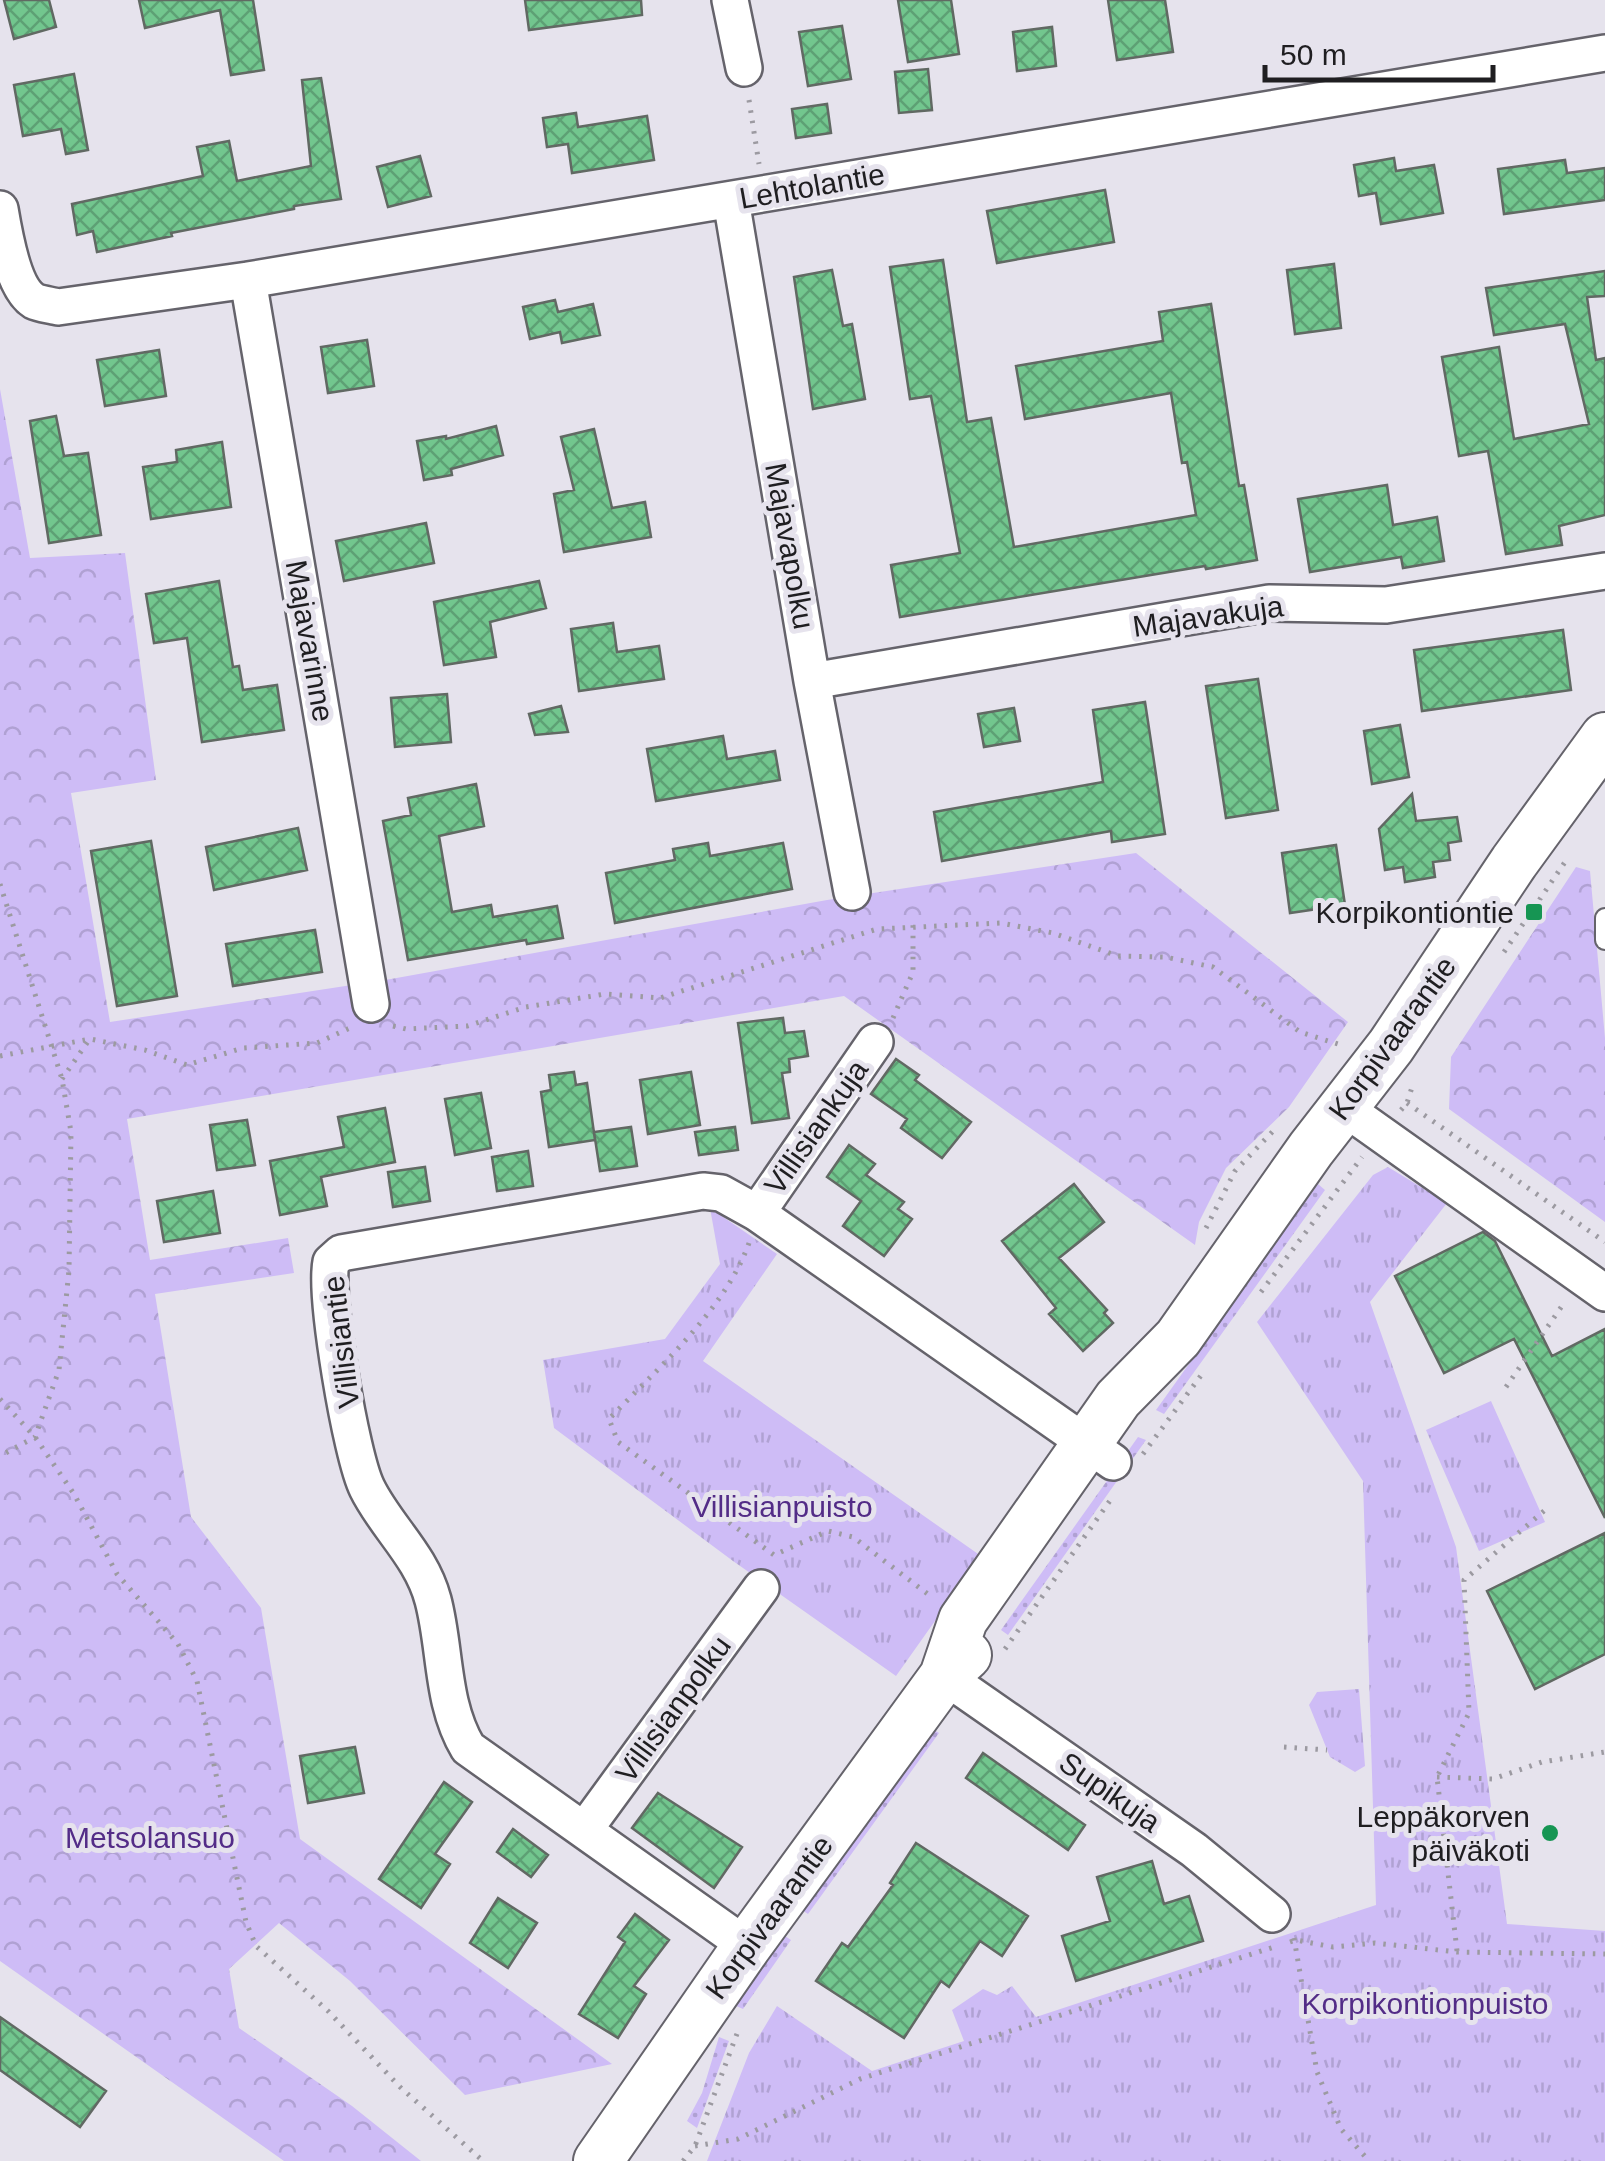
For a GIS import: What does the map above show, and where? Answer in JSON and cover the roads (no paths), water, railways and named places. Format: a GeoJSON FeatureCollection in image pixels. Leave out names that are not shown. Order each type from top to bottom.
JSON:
{"type":"FeatureCollection","features":[{"type":"Feature","properties":{"kind":"street"},"geometry":{"type":"LineString","coordinates":[[730,0],[744,68]]}},
{"type":"Feature","properties":{"kind":"street","name":"Lehtolantie"},"geometry":{"type":"LineString","coordinates":[[0,213],[23,289],[34,301],[58,307],[248,280],[1605,54]]}},
{"type":"Feature","properties":{"kind":"street","name":"Majavapolku"},"geometry":{"type":"LineString","coordinates":[[748,197],[812,681],[852,892]]}},
{"type":"Feature","properties":{"kind":"street","name":"Majavarinne"},"geometry":{"type":"LineString","coordinates":[[248,280],[374,1018]]}},
{"type":"Feature","properties":{"kind":"street","name":"Majavakuja"},"geometry":{"type":"LineString","coordinates":[[812,681],[1269,603],[1386,605],[1605,572]]}},
{"type":"Feature","properties":{"kind":"street","name":"Korpivaarantie"},"geometry":{"type":"LineString","coordinates":[[598,2161],[747,1946],[944,1676],[963,1620],[1100,1454],[1118,1399],[1178,1338],[1391,1046],[1514,862],[1605,737]]}},
{"type":"Feature","properties":{"kind":"street","name":"Villisiankuja"},"geometry":{"type":"LineString","coordinates":[[756,1213],[876,1042]]}},
{"type":"Feature","properties":{"kind":"street"},"geometry":{"type":"LineString","coordinates":[[1343,1107],[1593,1285]]}},
{"type":"Feature","properties":{"kind":"street","name":"Villisiantie"},"geometry":{"type":"LineString","coordinates":[[747,1946],[468,1748],[454,1720],[432,1598],[414,1555],[367,1489],[357,1460],[328,1291],[331,1262],[341,1253],[703,1191],[721,1193],[756,1213],[1100,1454]]}},
{"type":"Feature","properties":{"kind":"street","name":"Villisianpolku"},"geometry":{"type":"LineString","coordinates":[[585,1829],[761,1588]]}},
{"type":"Feature","properties":{"kind":"street","name":"Supikuja"},"geometry":{"type":"LineString","coordinates":[[944,1676],[1194,1850],[1272,1914]]}},
{"type":"Feature","properties":{"kind":"lane"},"geometry":{"type":"LineString","coordinates":[[1605,918],[1605,940]]}},
{"type":"Feature","properties":{"kind":"place","name":"Korpikontiontie"},"geometry":{"type":"Point","coordinates":[1534,912]}},
{"type":"Feature","properties":{"kind":"place","name":"Leppäkorven päiväkoti"},"geometry":{"type":"Point","coordinates":[1550,1833]}},
{"type":"Feature","properties":{"kind":"park label","name":"Villisianpuisto"},"geometry":{"type":"Point","coordinates":[782,1506]}},
{"type":"Feature","properties":{"kind":"park label","name":"Metsolansuo"},"geometry":{"type":"Point","coordinates":[150,1837]}},
{"type":"Feature","properties":{"kind":"park label","name":"Korpikontionpuisto"},"geometry":{"type":"Point","coordinates":[1425,2003]}}]}
